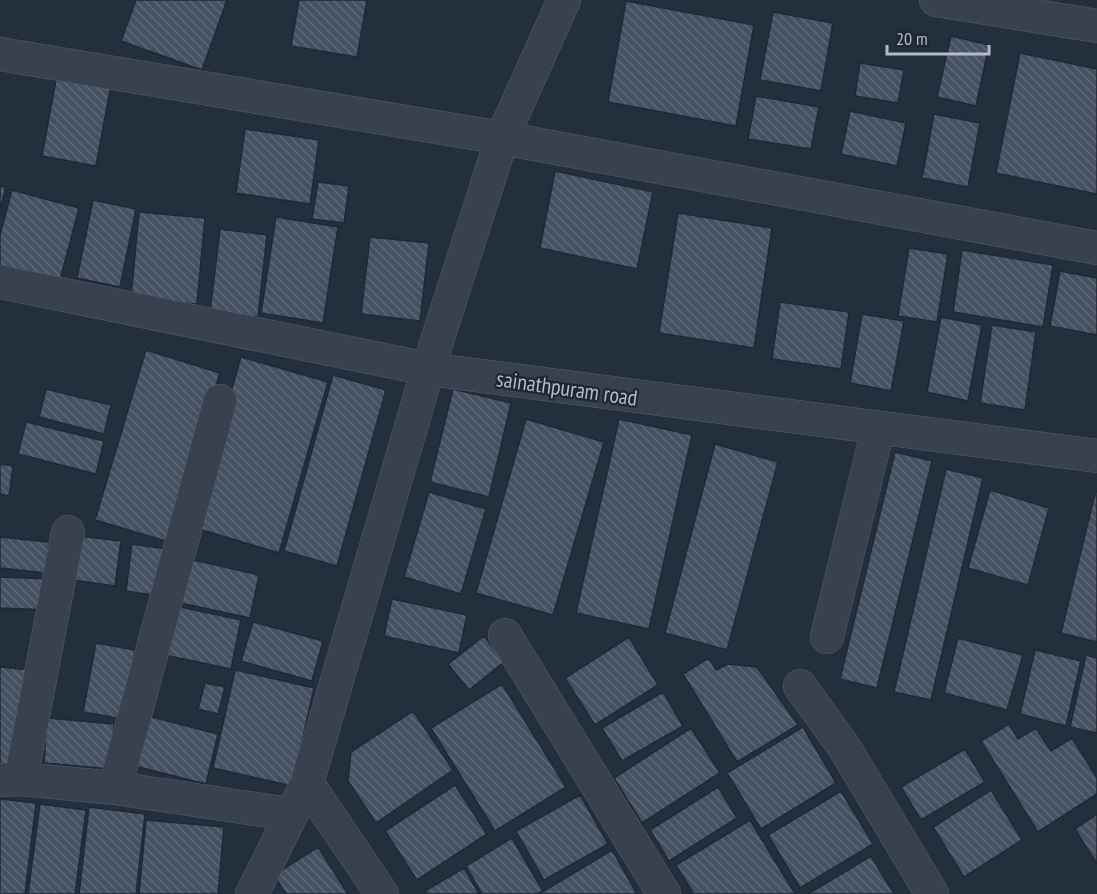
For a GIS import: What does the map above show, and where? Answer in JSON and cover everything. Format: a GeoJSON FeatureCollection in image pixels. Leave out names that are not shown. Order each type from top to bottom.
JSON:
{"type":"FeatureCollection","features":[{"type":"Feature","properties":{"kind":"street"},"geometry":{"type":"LineString","coordinates":[[252,894],[306,783],[428,369],[502,138],[564,0]]}},
{"type":"Feature","properties":{"kind":"street"},"geometry":{"type":"LineString","coordinates":[[936,0],[1097,26]]}},
{"type":"Feature","properties":{"kind":"street"},"geometry":{"type":"LineString","coordinates":[[0,54],[502,138],[1097,248]]}},
{"type":"Feature","properties":{"kind":"street","name":"sainathpuram road"},"geometry":{"type":"LineString","coordinates":[[0,282],[428,369],[1097,456]]}},
{"type":"Feature","properties":{"kind":"street"},"geometry":{"type":"LineString","coordinates":[[115,788],[220,401]]}},
{"type":"Feature","properties":{"kind":"street"},"geometry":{"type":"LineString","coordinates":[[827,637],[878,429]]}},
{"type":"Feature","properties":{"kind":"street"},"geometry":{"type":"LineString","coordinates":[[68,532],[10,779],[115,788],[289,814]]}},
{"type":"Feature","properties":{"kind":"street"},"geometry":{"type":"LineString","coordinates":[[505,635],[664,894]]}},
{"type":"Feature","properties":{"kind":"street"},"geometry":{"type":"LineString","coordinates":[[800,686],[844,747],[932,894]]}},
{"type":"Feature","properties":{"kind":"street"},"geometry":{"type":"LineString","coordinates":[[306,783],[382,894]]}},
{"type":"Feature","properties":{"kind":"building"},"geometry":{"type":"Polygon","coordinates":[[[136,0],[227,0],[202,70],[121,41],[136,0]]]}},
{"type":"Feature","properties":{"kind":"building"},"geometry":{"type":"Polygon","coordinates":[[[299,0],[367,0],[357,57],[291,46],[299,0]]]}},
{"type":"Feature","properties":{"kind":"building"},"geometry":{"type":"Polygon","coordinates":[[[626,1],[754,25],[736,126],[608,102],[626,1]]]}},
{"type":"Feature","properties":{"kind":"building"},"geometry":{"type":"Polygon","coordinates":[[[773,12],[833,23],[821,91],[760,80],[773,12]]]}},
{"type":"Feature","properties":{"kind":"building"},"geometry":{"type":"Polygon","coordinates":[[[951,36],[989,45],[976,106],[937,97],[951,36]]]}},
{"type":"Feature","properties":{"kind":"building"},"geometry":{"type":"Polygon","coordinates":[[[1020,53],[1097,69],[1097,194],[996,173],[1020,53]]]}},
{"type":"Feature","properties":{"kind":"building"},"geometry":{"type":"Polygon","coordinates":[[[860,63],[904,70],[898,103],[855,96],[860,63]]]}},
{"type":"Feature","properties":{"kind":"building"},"geometry":{"type":"Polygon","coordinates":[[[57,74],[111,85],[96,166],[42,156],[57,74]]]}},
{"type":"Feature","properties":{"kind":"building"},"geometry":{"type":"Polygon","coordinates":[[[756,96],[819,107],[811,149],[748,139],[756,96]]]}},
{"type":"Feature","properties":{"kind":"building"},"geometry":{"type":"Polygon","coordinates":[[[850,111],[906,123],[897,166],[841,154],[850,111]]]}},
{"type":"Feature","properties":{"kind":"building"},"geometry":{"type":"Polygon","coordinates":[[[934,114],[980,123],[968,187],[922,178],[934,114]]]}},
{"type":"Feature","properties":{"kind":"building"},"geometry":{"type":"Polygon","coordinates":[[[245,129],[319,140],[310,204],[236,193],[245,129]]]}},
{"type":"Feature","properties":{"kind":"building"},"geometry":{"type":"Polygon","coordinates":[[[555,171],[653,192],[637,269],[540,248],[555,171]]]}},
{"type":"Feature","properties":{"kind":"building"},"geometry":{"type":"Polygon","coordinates":[[[318,182],[349,186],[344,223],[312,219],[318,182]]]}},
{"type":"Feature","properties":{"kind":"building"},"geometry":{"type":"Polygon","coordinates":[[[0,186],[6,187],[0,210],[0,186]]]}},
{"type":"Feature","properties":{"kind":"building"},"geometry":{"type":"Polygon","coordinates":[[[12,190],[79,208],[59,284],[0,268],[0,235],[12,190]]]}},
{"type":"Feature","properties":{"kind":"building"},"geometry":{"type":"Polygon","coordinates":[[[93,200],[136,209],[120,287],[77,278],[93,200]]]}},
{"type":"Feature","properties":{"kind":"building"},"geometry":{"type":"Polygon","coordinates":[[[139,212],[205,218],[197,304],[131,298],[139,212]]]}},
{"type":"Feature","properties":{"kind":"building"},"geometry":{"type":"Polygon","coordinates":[[[678,213],[772,228],[754,348],[659,333],[678,213]]]}},
{"type":"Feature","properties":{"kind":"building"},"geometry":{"type":"Polygon","coordinates":[[[276,217],[338,227],[323,323],[261,313],[276,217]]]}},
{"type":"Feature","properties":{"kind":"building"},"geometry":{"type":"Polygon","coordinates":[[[220,229],[267,235],[258,317],[210,312],[220,229]]]}},
{"type":"Feature","properties":{"kind":"building"},"geometry":{"type":"Polygon","coordinates":[[[370,237],[429,243],[420,321],[361,314],[370,237]]]}},
{"type":"Feature","properties":{"kind":"building"},"geometry":{"type":"Polygon","coordinates":[[[909,248],[948,254],[937,322],[898,316],[909,248]]]}},
{"type":"Feature","properties":{"kind":"building"},"geometry":{"type":"Polygon","coordinates":[[[962,250],[1053,265],[1043,327],[953,312],[962,250]]]}},
{"type":"Feature","properties":{"kind":"building"},"geometry":{"type":"Polygon","coordinates":[[[1060,271],[1097,278],[1097,335],[1050,326],[1060,271]]]}},
{"type":"Feature","properties":{"kind":"building"},"geometry":{"type":"Polygon","coordinates":[[[780,302],[849,312],[841,369],[772,359],[780,302]]]}},
{"type":"Feature","properties":{"kind":"building"},"geometry":{"type":"Polygon","coordinates":[[[862,314],[904,321],[891,391],[850,383],[862,314]]]}},
{"type":"Feature","properties":{"kind":"building"},"geometry":{"type":"Polygon","coordinates":[[[941,317],[982,325],[968,401],[927,392],[941,317]]]}},
{"type":"Feature","properties":{"kind":"building"},"geometry":{"type":"Polygon","coordinates":[[[992,325],[1036,332],[1025,410],[980,403],[992,325]]]}},
{"type":"Feature","properties":{"kind":"building"},"geometry":{"type":"Polygon","coordinates":[[[146,350],[220,373],[169,542],[95,520],[146,350]]]}},
{"type":"Feature","properties":{"kind":"building"},"geometry":{"type":"Polygon","coordinates":[[[241,357],[328,382],[279,553],[192,527],[241,357]]]}},
{"type":"Feature","properties":{"kind":"building"},"geometry":{"type":"Polygon","coordinates":[[[333,375],[386,390],[337,566],[284,551],[333,375]]]}},
{"type":"Feature","properties":{"kind":"building"},"geometry":{"type":"Polygon","coordinates":[[[46,389],[111,405],[104,434],[39,417],[46,389]]]}},
{"type":"Feature","properties":{"kind":"building"},"geometry":{"type":"Polygon","coordinates":[[[453,389],[511,403],[489,497],[430,482],[453,389]]]}},
{"type":"Feature","properties":{"kind":"building"},"geometry":{"type":"Polygon","coordinates":[[[526,419],[604,442],[553,615],[476,593],[526,419]]]}},
{"type":"Feature","properties":{"kind":"building"},"geometry":{"type":"Polygon","coordinates":[[[619,419],[692,435],[649,629],[576,613],[619,419]]]}},
{"type":"Feature","properties":{"kind":"building"},"geometry":{"type":"Polygon","coordinates":[[[26,422],[104,441],[96,474],[18,454],[26,422]]]}},
{"type":"Feature","properties":{"kind":"building"},"geometry":{"type":"Polygon","coordinates":[[[715,444],[778,462],[727,650],[665,633],[715,444]]]}},
{"type":"Feature","properties":{"kind":"building"},"geometry":{"type":"Polygon","coordinates":[[[895,452],[932,461],[877,688],[840,679],[895,452]]]}},
{"type":"Feature","properties":{"kind":"building"},"geometry":{"type":"Polygon","coordinates":[[[0,464],[13,466],[9,496],[0,494],[0,464]]]}},
{"type":"Feature","properties":{"kind":"building"},"geometry":{"type":"Polygon","coordinates":[[[946,469],[983,478],[931,700],[894,692],[946,469]]]}},
{"type":"Feature","properties":{"kind":"building"},"geometry":{"type":"Polygon","coordinates":[[[990,490],[1049,508],[1028,585],[968,568],[990,490]]]}},
{"type":"Feature","properties":{"kind":"building"},"geometry":{"type":"Polygon","coordinates":[[[1097,490],[1097,642],[1061,633],[1097,490]]]}},
{"type":"Feature","properties":{"kind":"building"},"geometry":{"type":"Polygon","coordinates":[[[429,492],[486,509],[461,594],[404,577],[429,492]]]}},
{"type":"Feature","properties":{"kind":"building"},"geometry":{"type":"Polygon","coordinates":[[[79,536],[121,541],[115,586],[72,580],[79,536]]]}},
{"type":"Feature","properties":{"kind":"building"},"geometry":{"type":"Polygon","coordinates":[[[0,537],[49,542],[46,573],[0,568],[0,537]]]}},
{"type":"Feature","properties":{"kind":"building"},"geometry":{"type":"Polygon","coordinates":[[[132,544],[167,549],[159,596],[126,591],[132,544]]]}},
{"type":"Feature","properties":{"kind":"building"},"geometry":{"type":"Polygon","coordinates":[[[185,558],[259,575],[250,618],[176,602],[185,558]]]}},
{"type":"Feature","properties":{"kind":"building"},"geometry":{"type":"Polygon","coordinates":[[[0,577],[52,579],[51,610],[0,608],[0,577]]]}},
{"type":"Feature","properties":{"kind":"building"},"geometry":{"type":"Polygon","coordinates":[[[392,599],[467,615],[459,653],[384,636],[392,599]]]}},
{"type":"Feature","properties":{"kind":"building"},"geometry":{"type":"Polygon","coordinates":[[[171,605],[241,620],[231,669],[160,654],[171,605]]]}},
{"type":"Feature","properties":{"kind":"building"},"geometry":{"type":"Polygon","coordinates":[[[253,622],[323,641],[312,681],[241,661],[253,622]]]}},
{"type":"Feature","properties":{"kind":"building"},"geometry":{"type":"Polygon","coordinates":[[[484,636],[504,662],[469,690],[448,664],[484,636]]]}},
{"type":"Feature","properties":{"kind":"building"},"geometry":{"type":"Polygon","coordinates":[[[629,637],[658,685],[595,725],[565,678],[629,637]]]}},
{"type":"Feature","properties":{"kind":"building"},"geometry":{"type":"Polygon","coordinates":[[[958,638],[1023,655],[1007,710],[944,693],[958,638]]]}},
{"type":"Feature","properties":{"kind":"building"},"geometry":{"type":"Polygon","coordinates":[[[96,643],[135,650],[123,719],[83,712],[96,643]]]}},
{"type":"Feature","properties":{"kind":"building"},"geometry":{"type":"Polygon","coordinates":[[[1035,650],[1081,661],[1066,726],[1020,714],[1035,650]]]}},
{"type":"Feature","properties":{"kind":"building"},"geometry":{"type":"Polygon","coordinates":[[[1086,655],[1097,658],[1097,733],[1070,727],[1086,655]]]}},
{"type":"Feature","properties":{"kind":"building"},"geometry":{"type":"Polygon","coordinates":[[[709,658],[716,670],[728,664],[757,667],[798,725],[737,762],[683,674],[709,658]]]}},
{"type":"Feature","properties":{"kind":"building"},"geometry":{"type":"Polygon","coordinates":[[[0,667],[30,670],[21,769],[0,767],[0,667]]]}},
{"type":"Feature","properties":{"kind":"building"},"geometry":{"type":"Polygon","coordinates":[[[235,670],[314,688],[292,786],[213,768],[235,670]]]}},
{"type":"Feature","properties":{"kind":"building"},"geometry":{"type":"Polygon","coordinates":[[[205,683],[225,687],[218,714],[198,709],[205,683]]]}},
{"type":"Feature","properties":{"kind":"building"},"geometry":{"type":"Polygon","coordinates":[[[502,684],[566,787],[495,831],[431,728],[502,684]]]}},
{"type":"Feature","properties":{"kind":"building"},"geometry":{"type":"Polygon","coordinates":[[[663,692],[683,726],[622,761],[602,728],[663,692]]]}},
{"type":"Feature","properties":{"kind":"building"},"geometry":{"type":"Polygon","coordinates":[[[413,711],[453,770],[376,823],[348,781],[351,752],[413,711]]]}},
{"type":"Feature","properties":{"kind":"building"},"geometry":{"type":"Polygon","coordinates":[[[144,715],[218,734],[206,784],[131,765],[144,715]]]}},
{"type":"Feature","properties":{"kind":"building"},"geometry":{"type":"Polygon","coordinates":[[[47,718],[114,724],[111,769],[44,763],[47,718]]]}},
{"type":"Feature","properties":{"kind":"building"},"geometry":{"type":"Polygon","coordinates":[[[1009,724],[1018,739],[1036,728],[1051,751],[1072,738],[1097,778],[1097,794],[1038,832],[981,741],[1009,724]]]}},
{"type":"Feature","properties":{"kind":"building"},"geometry":{"type":"Polygon","coordinates":[[[803,727],[836,783],[761,829],[727,773],[803,727]]]}},
{"type":"Feature","properties":{"kind":"building"},"geometry":{"type":"Polygon","coordinates":[[[691,728],[720,773],[642,823],[614,778],[691,728]]]}},
{"type":"Feature","properties":{"kind":"building"},"geometry":{"type":"Polygon","coordinates":[[[965,749],[985,782],[921,820],[901,787],[965,749]]]}},
{"type":"Feature","properties":{"kind":"building"},"geometry":{"type":"Polygon","coordinates":[[[455,785],[487,834],[417,880],[385,831],[455,785]]]}},
{"type":"Feature","properties":{"kind":"building"},"geometry":{"type":"Polygon","coordinates":[[[718,787],[737,818],[669,861],[650,830],[718,787]]]}},
{"type":"Feature","properties":{"kind":"building"},"geometry":{"type":"Polygon","coordinates":[[[991,790],[1022,840],[964,877],[933,827],[991,790]]]}},
{"type":"Feature","properties":{"kind":"building"},"geometry":{"type":"Polygon","coordinates":[[[841,791],[873,844],[800,888],[768,835],[841,791]]]}},
{"type":"Feature","properties":{"kind":"building"},"geometry":{"type":"Polygon","coordinates":[[[580,795],[608,844],[544,880],[516,831],[580,795]]]}},
{"type":"Feature","properties":{"kind":"building"},"geometry":{"type":"Polygon","coordinates":[[[0,799],[36,803],[25,894],[0,894],[0,799]]]}},
{"type":"Feature","properties":{"kind":"building"},"geometry":{"type":"Polygon","coordinates":[[[40,804],[86,810],[75,894],[28,894],[40,804]]]}},
{"type":"Feature","properties":{"kind":"building"},"geometry":{"type":"Polygon","coordinates":[[[89,807],[145,814],[136,894],[79,894],[89,807]]]}},
{"type":"Feature","properties":{"kind":"building"},"geometry":{"type":"Polygon","coordinates":[[[1097,814],[1097,864],[1075,829],[1097,814]]]}},
{"type":"Feature","properties":{"kind":"building"},"geometry":{"type":"Polygon","coordinates":[[[146,820],[224,827],[218,894],[139,894],[146,820]]]}},
{"type":"Feature","properties":{"kind":"building"},"geometry":{"type":"Polygon","coordinates":[[[750,820],[795,894],[694,894],[676,865],[750,820]]]}},
{"type":"Feature","properties":{"kind":"building"},"geometry":{"type":"Polygon","coordinates":[[[512,838],[543,891],[537,894],[482,894],[466,866],[512,838]]]}},
{"type":"Feature","properties":{"kind":"building"},"geometry":{"type":"Polygon","coordinates":[[[318,847],[348,894],[286,894],[274,875],[318,847]]]}},
{"type":"Feature","properties":{"kind":"building"},"geometry":{"type":"Polygon","coordinates":[[[612,850],[637,894],[539,894],[612,850]]]}},
{"type":"Feature","properties":{"kind":"building"},"geometry":{"type":"Polygon","coordinates":[[[871,856],[894,894],[808,894],[871,856]]]}},
{"type":"Feature","properties":{"kind":"building"},"geometry":{"type":"Polygon","coordinates":[[[464,868],[479,894],[427,894],[425,891],[464,868]]]}}]}
